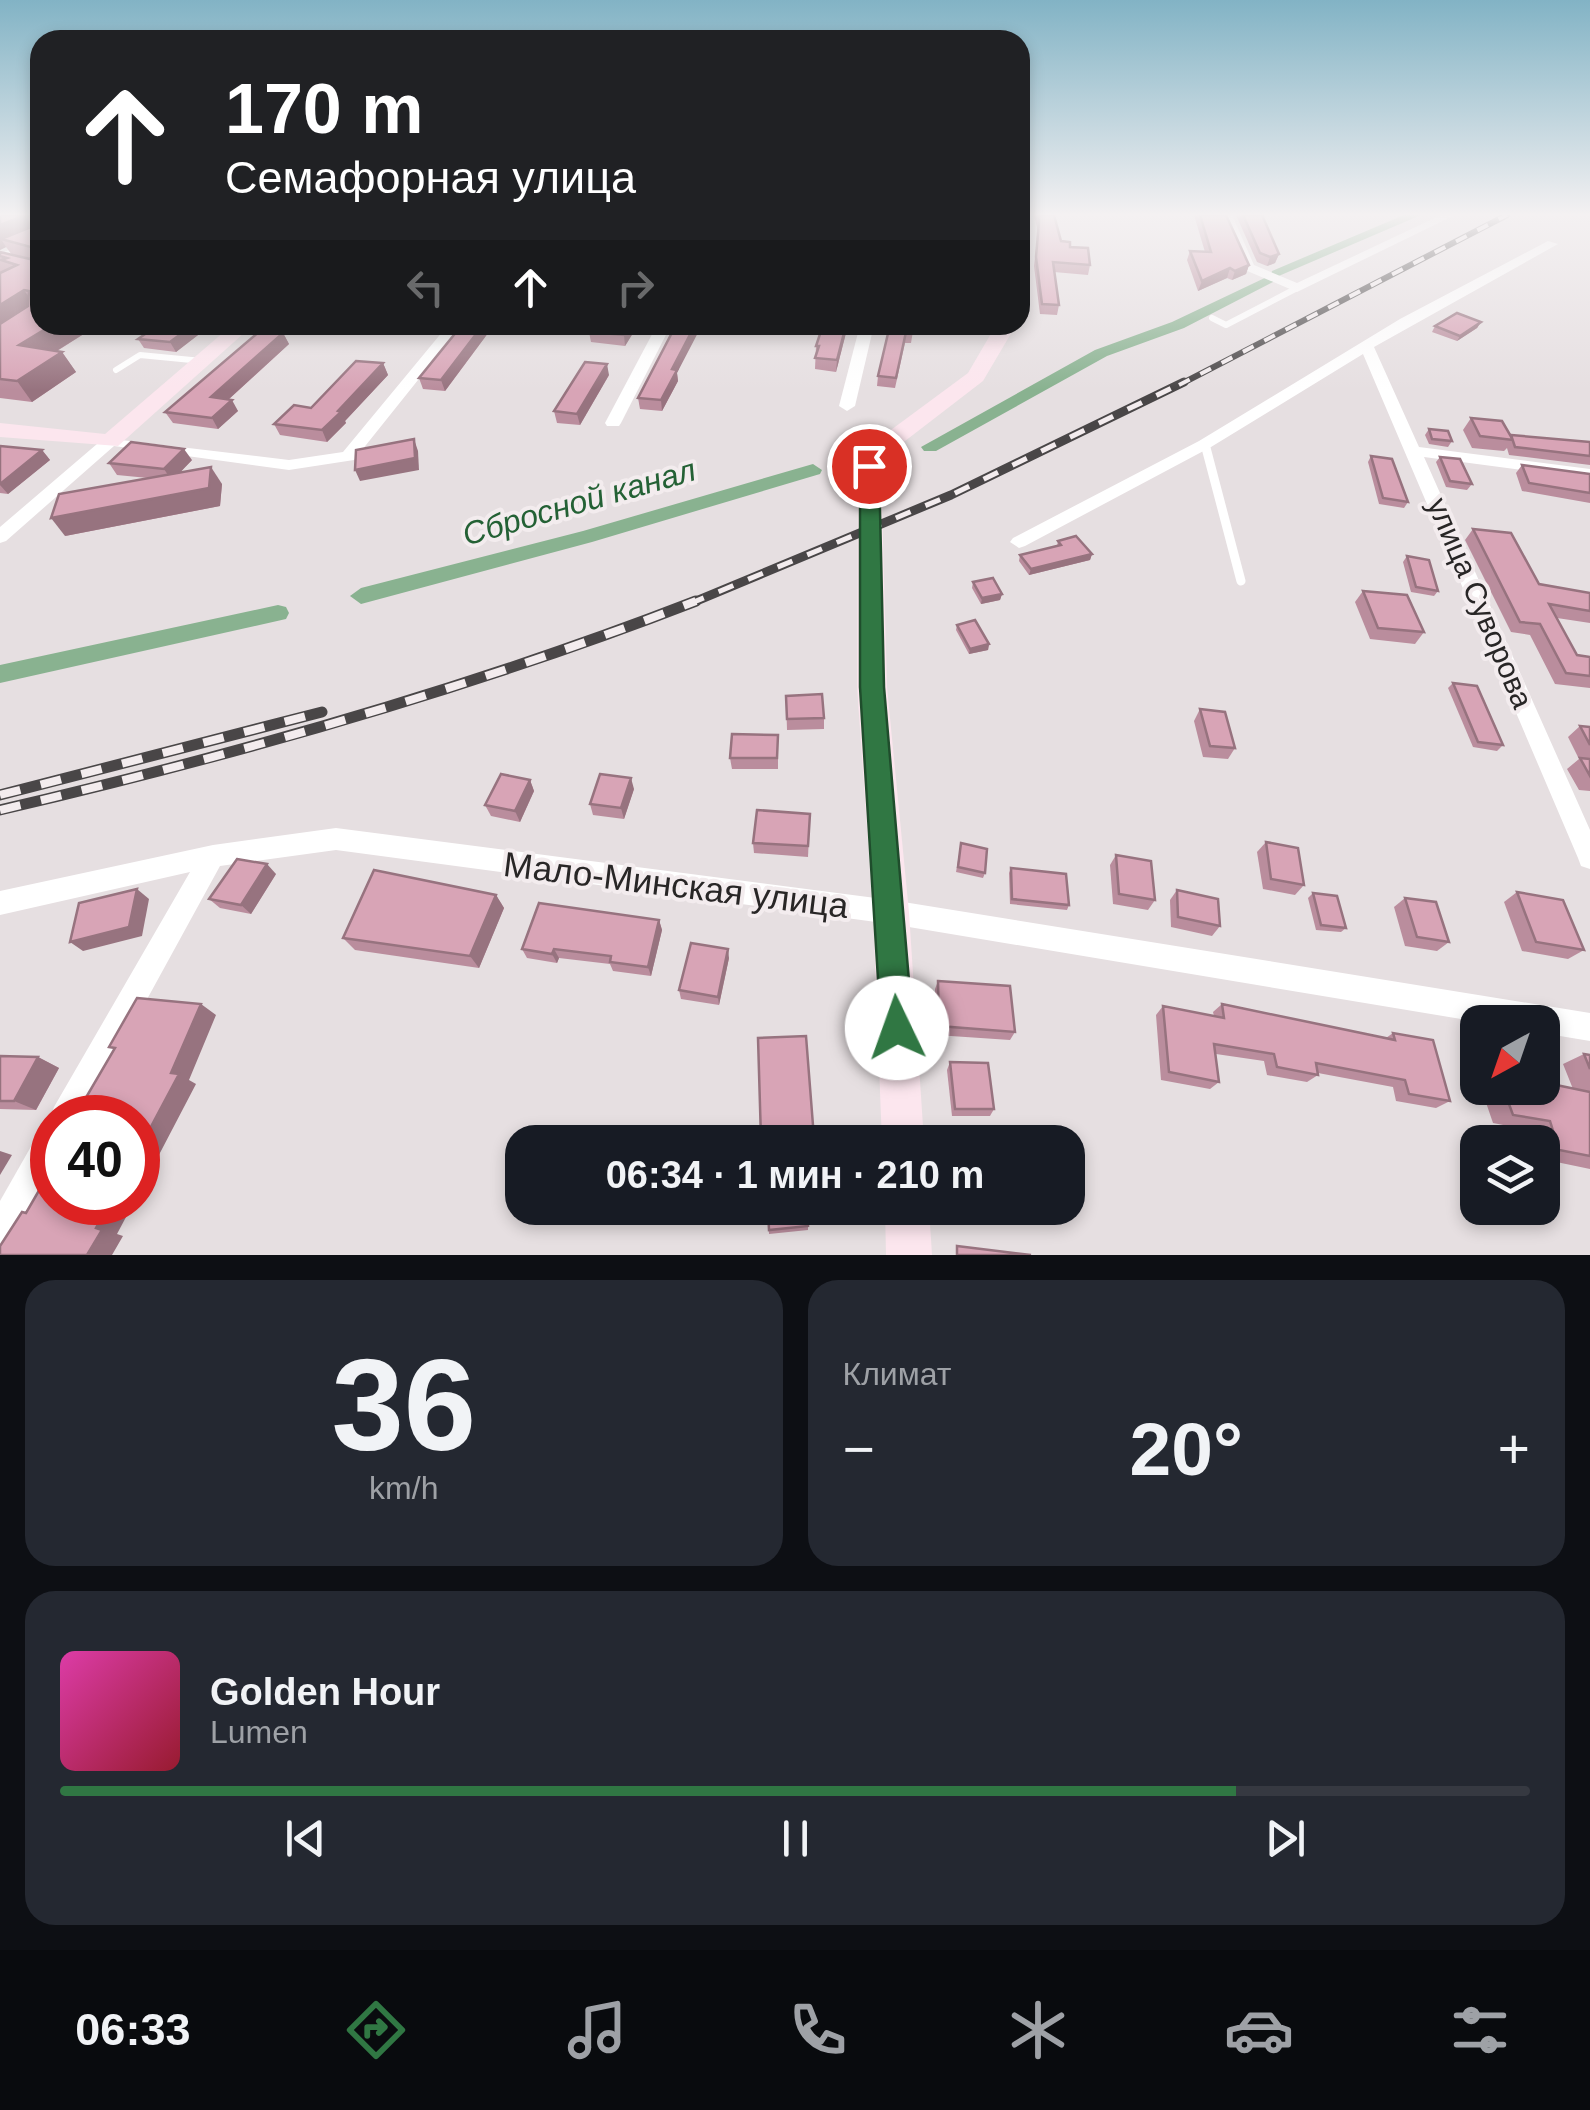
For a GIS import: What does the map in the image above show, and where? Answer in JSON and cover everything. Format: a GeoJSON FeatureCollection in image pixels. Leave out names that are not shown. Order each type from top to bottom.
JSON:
{"type":"FeatureCollection","features":[{"type":"Feature","properties":{"kind":"street"},"geometry":{"type":"LineString","coordinates":[[1262,274],[1296,288],[1326,274]]}},
{"type":"Feature","properties":{"kind":"street"},"geometry":{"type":"LineString","coordinates":[[1019,542],[1205,444],[1405,322],[1496,274]]}},
{"type":"Feature","properties":{"kind":"street"},"geometry":{"type":"LineString","coordinates":[[0,537],[232,335]]}},
{"type":"Feature","properties":{"kind":"street"},"geometry":{"type":"LineString","coordinates":[[0,430],[289,464],[348,456],[447,335]]}},
{"type":"Feature","properties":{"kind":"street"},"geometry":{"type":"LineString","coordinates":[[613,423],[659,335]]}},
{"type":"Feature","properties":{"kind":"street"},"geometry":{"type":"LineString","coordinates":[[847,406],[865,335]]}},
{"type":"Feature","properties":{"kind":"street"},"geometry":{"type":"LineString","coordinates":[[984,335],[985,362]]}},
{"type":"Feature","properties":{"kind":"street"},"geometry":{"type":"LineString","coordinates":[[902,1125],[891,912],[872,687],[873,530],[869,466],[888,443],[976,376],[1000,335]]}},
{"type":"Feature","properties":{"kind":"street","name":"улица Суворова"},"geometry":{"type":"LineString","coordinates":[[1368,348],[1590,858]]}},
{"type":"Feature","properties":{"kind":"street"},"geometry":{"type":"LineString","coordinates":[[1414,452],[1590,474]]}},
{"type":"Feature","properties":{"kind":"street","name":"Мало-Минская улица"},"geometry":{"type":"LineString","coordinates":[[0,903],[213,856],[336,839],[891,912],[1590,1026]]}},
{"type":"Feature","properties":{"kind":"street"},"geometry":{"type":"LineString","coordinates":[[78,1095],[213,856]]}},
{"type":"Feature","properties":{"kind":"street"},"geometry":{"type":"LineString","coordinates":[[0,1232],[30,1179]]}},
{"type":"Feature","properties":{"kind":"street"},"geometry":{"type":"LineString","coordinates":[[907,1225],[909,1255]]}},
{"type":"Feature","properties":{"kind":"lane"},"geometry":{"type":"LineString","coordinates":[[1212,318],[1226,324],[1296,288]]}},
{"type":"Feature","properties":{"kind":"lane"},"geometry":{"type":"LineString","coordinates":[[116,370],[140,355],[202,361]]}},
{"type":"Feature","properties":{"kind":"lane"},"geometry":{"type":"LineString","coordinates":[[1205,444],[1242,581]]}},
{"type":"Feature","properties":{"kind":"building"},"geometry":{"type":"Polygon","coordinates":[[[0,274],[30,274],[30,335],[36,335],[19,345],[62,352],[17,381],[0,379],[0,324],[28,306],[29,291],[24,290],[0,305],[0,274]]]}},
{"type":"Feature","properties":{"kind":"building"},"geometry":{"type":"Polygon","coordinates":[[[1038,274],[1055,274],[1059,305],[1042,304],[1038,274]]]}},
{"type":"Feature","properties":{"kind":"building"},"geometry":{"type":"Polygon","coordinates":[[[1199,274],[1218,274],[1202,281],[1199,274]]]}},
{"type":"Feature","properties":{"kind":"building"},"geometry":{"type":"Polygon","coordinates":[[[1457,313],[1481,322],[1460,336],[1435,326],[1457,313]]]}},
{"type":"Feature","properties":{"kind":"building"},"geometry":{"type":"Polygon","coordinates":[[[144,335],[179,335],[170,342],[138,339],[144,335]]]}},
{"type":"Feature","properties":{"kind":"building"},"geometry":{"type":"Polygon","coordinates":[[[255,335],[281,335],[211,397],[232,400],[212,418],[165,412],[255,335]]]}},
{"type":"Feature","properties":{"kind":"building"},"geometry":{"type":"Polygon","coordinates":[[[454,335],[475,335],[441,380],[419,378],[454,335]]]}},
{"type":"Feature","properties":{"kind":"building"},"geometry":{"type":"Polygon","coordinates":[[[671,335],[690,335],[661,400],[638,398],[671,335]]]}},
{"type":"Feature","properties":{"kind":"building"},"geometry":{"type":"Polygon","coordinates":[[[820,335],[843,335],[837,360],[815,358],[820,335]]]}},
{"type":"Feature","properties":{"kind":"building"},"geometry":{"type":"Polygon","coordinates":[[[888,335],[905,335],[896,378],[878,376],[888,335]]]}},
{"type":"Feature","properties":{"kind":"building"},"geometry":{"type":"Polygon","coordinates":[[[356,361],[383,363],[322,430],[274,424],[294,405],[311,408],[356,361]]]}},
{"type":"Feature","properties":{"kind":"building"},"geometry":{"type":"Polygon","coordinates":[[[585,362],[607,364],[577,414],[554,411],[585,362]]]}},
{"type":"Feature","properties":{"kind":"building"},"geometry":{"type":"Polygon","coordinates":[[[1471,418],[1502,421],[1513,440],[1480,436],[1471,418]]]}},
{"type":"Feature","properties":{"kind":"building"},"geometry":{"type":"Polygon","coordinates":[[[1429,429],[1448,431],[1452,441],[1432,439],[1429,429]]]}},
{"type":"Feature","properties":{"kind":"building"},"geometry":{"type":"Polygon","coordinates":[[[1511,435],[1590,442],[1590,456],[1515,447],[1511,435]]]}},
{"type":"Feature","properties":{"kind":"building"},"geometry":{"type":"Polygon","coordinates":[[[414,439],[415,458],[355,470],[356,450],[414,439]]]}},
{"type":"Feature","properties":{"kind":"building"},"geometry":{"type":"Polygon","coordinates":[[[131,442],[184,449],[164,469],[109,463],[131,442]]]}},
{"type":"Feature","properties":{"kind":"building"},"geometry":{"type":"Polygon","coordinates":[[[0,446],[42,450],[0,484],[0,446]]]}},
{"type":"Feature","properties":{"kind":"building"},"geometry":{"type":"Polygon","coordinates":[[[1371,456],[1392,459],[1408,502],[1383,498],[1371,456]]]}},
{"type":"Feature","properties":{"kind":"building"},"geometry":{"type":"Polygon","coordinates":[[[1440,457],[1460,459],[1472,484],[1450,481],[1440,457]]]}},
{"type":"Feature","properties":{"kind":"building"},"geometry":{"type":"Polygon","coordinates":[[[1522,465],[1590,474],[1590,493],[1529,483],[1522,465]]]}},
{"type":"Feature","properties":{"kind":"building"},"geometry":{"type":"Polygon","coordinates":[[[211,467],[209,488],[51,518],[59,494],[211,467]]]}},
{"type":"Feature","properties":{"kind":"building"},"geometry":{"type":"Polygon","coordinates":[[[1473,529],[1511,533],[1539,584],[1590,593],[1590,611],[1549,604],[1577,655],[1590,657],[1590,676],[1566,673],[1540,624],[1520,622],[1473,529]]]}},
{"type":"Feature","properties":{"kind":"building"},"geometry":{"type":"Polygon","coordinates":[[[1076,536],[1092,554],[1031,569],[1020,555],[1061,545],[1058,541],[1076,536]]]}},
{"type":"Feature","properties":{"kind":"building"},"geometry":{"type":"Polygon","coordinates":[[[1407,556],[1429,560],[1438,591],[1416,587],[1407,556]]]}},
{"type":"Feature","properties":{"kind":"building"},"geometry":{"type":"Polygon","coordinates":[[[993,578],[1002,594],[982,598],[973,582],[993,578]]]}},
{"type":"Feature","properties":{"kind":"building"},"geometry":{"type":"Polygon","coordinates":[[[1363,591],[1407,595],[1424,632],[1378,628],[1363,591]]]}},
{"type":"Feature","properties":{"kind":"building"},"geometry":{"type":"Polygon","coordinates":[[[975,620],[989,644],[970,649],[957,625],[975,620]]]}},
{"type":"Feature","properties":{"kind":"building"},"geometry":{"type":"Polygon","coordinates":[[[1453,683],[1477,686],[1503,745],[1478,742],[1453,683]]]}},
{"type":"Feature","properties":{"kind":"building"},"geometry":{"type":"Polygon","coordinates":[[[822,694],[824,718],[787,719],[786,696],[822,694]]]}},
{"type":"Feature","properties":{"kind":"building"},"geometry":{"type":"Polygon","coordinates":[[[1200,709],[1225,712],[1235,748],[1210,746],[1200,709]]]}},
{"type":"Feature","properties":{"kind":"building"},"geometry":{"type":"Polygon","coordinates":[[[1580,726],[1590,727],[1590,745],[1580,726]]]}},
{"type":"Feature","properties":{"kind":"building"},"geometry":{"type":"Polygon","coordinates":[[[732,734],[778,735],[777,758],[730,758],[732,734]]]}},
{"type":"Feature","properties":{"kind":"building"},"geometry":{"type":"Polygon","coordinates":[[[1580,758],[1590,759],[1590,776],[1580,758]]]}},
{"type":"Feature","properties":{"kind":"building"},"geometry":{"type":"Polygon","coordinates":[[[501,774],[530,780],[515,811],[485,805],[501,774]]]}},
{"type":"Feature","properties":{"kind":"building"},"geometry":{"type":"Polygon","coordinates":[[[600,774],[631,778],[621,808],[590,804],[600,774]]]}},
{"type":"Feature","properties":{"kind":"building"},"geometry":{"type":"Polygon","coordinates":[[[757,810],[810,814],[808,846],[753,843],[757,810]]]}},
{"type":"Feature","properties":{"kind":"building"},"geometry":{"type":"Polygon","coordinates":[[[1266,842],[1298,848],[1304,885],[1271,879],[1266,842]]]}},
{"type":"Feature","properties":{"kind":"building"},"geometry":{"type":"Polygon","coordinates":[[[961,843],[987,849],[985,873],[958,867],[961,843]]]}},
{"type":"Feature","properties":{"kind":"building"},"geometry":{"type":"Polygon","coordinates":[[[1116,855],[1151,861],[1155,900],[1119,894],[1116,855]]]}},
{"type":"Feature","properties":{"kind":"building"},"geometry":{"type":"Polygon","coordinates":[[[237,859],[267,864],[241,905],[209,899],[237,859]]]}},
{"type":"Feature","properties":{"kind":"building"},"geometry":{"type":"Polygon","coordinates":[[[1011,868],[1066,874],[1069,905],[1012,899],[1011,868]]]}},
{"type":"Feature","properties":{"kind":"building"},"geometry":{"type":"Polygon","coordinates":[[[374,870],[496,895],[470,956],[343,938],[374,870]]]}},
{"type":"Feature","properties":{"kind":"building"},"geometry":{"type":"Polygon","coordinates":[[[137,889],[129,927],[70,942],[79,903],[137,889]]]}},
{"type":"Feature","properties":{"kind":"building"},"geometry":{"type":"Polygon","coordinates":[[[1177,890],[1218,899],[1220,926],[1178,917],[1177,890]]]}},
{"type":"Feature","properties":{"kind":"building"},"geometry":{"type":"Polygon","coordinates":[[[1517,892],[1563,900],[1584,950],[1536,942],[1517,892]]]}},
{"type":"Feature","properties":{"kind":"building"},"geometry":{"type":"Polygon","coordinates":[[[1313,893],[1337,896],[1346,928],[1321,925],[1313,893]]]}},
{"type":"Feature","properties":{"kind":"building"},"geometry":{"type":"Polygon","coordinates":[[[1405,898],[1436,902],[1449,942],[1417,937],[1405,898]]]}},
{"type":"Feature","properties":{"kind":"building"},"geometry":{"type":"Polygon","coordinates":[[[539,903],[659,920],[648,967],[610,962],[611,956],[522,949],[539,903]]]}},
{"type":"Feature","properties":{"kind":"building"},"geometry":{"type":"Polygon","coordinates":[[[691,943],[728,949],[718,997],[679,990],[691,943]]]}},
{"type":"Feature","properties":{"kind":"building"},"geometry":{"type":"Polygon","coordinates":[[[938,981],[1010,986],[1015,1032],[939,1026],[938,981]]]}},
{"type":"Feature","properties":{"kind":"building"},"geometry":{"type":"Polygon","coordinates":[[[137,998],[201,1004],[171,1073],[179,1074],[160,1110],[160,1095],[87,1095],[115,1048],[109,1047],[137,998]]]}},
{"type":"Feature","properties":{"kind":"building"},"geometry":{"type":"Polygon","coordinates":[[[1222,1004],[1395,1040],[1393,1033],[1433,1040],[1450,1101],[1409,1094],[1405,1080],[1316,1063],[1318,1075],[1277,1067],[1274,1054],[1214,1044],[1219,1082],[1169,1072],[1163,1006],[1224,1018],[1222,1004]]]}},
{"type":"Feature","properties":{"kind":"building"},"geometry":{"type":"Polygon","coordinates":[[[806,1036],[813,1125],[761,1125],[758,1038],[806,1036]]]}},
{"type":"Feature","properties":{"kind":"building"},"geometry":{"type":"Polygon","coordinates":[[[0,1056],[38,1057],[14,1101],[0,1101],[0,1056]]]}},
{"type":"Feature","properties":{"kind":"building"},"geometry":{"type":"Polygon","coordinates":[[[950,1062],[988,1063],[994,1109],[955,1109],[950,1062]]]}},
{"type":"Feature","properties":{"kind":"building"},"geometry":{"type":"Polygon","coordinates":[[[1560,1086],[1590,1092],[1590,1156],[1560,1150],[1560,1125],[1513,1115],[1509,1105],[1560,1105],[1560,1086]]]}},
{"type":"Feature","properties":{"kind":"building"},"geometry":{"type":"Polygon","coordinates":[[[30,1206],[30,1225],[98,1225],[96,1228],[102,1230],[87,1255],[0,1255],[0,1246],[22,1212],[26,1213],[30,1206]]]}},
{"type":"Feature","properties":{"kind":"building"},"geometry":{"type":"Polygon","coordinates":[[[769,1225],[808,1225],[808,1226],[769,1230],[769,1225]]]}},
{"type":"Feature","properties":{"kind":"building"},"geometry":{"type":"Polygon","coordinates":[[[957,1246],[1031,1255],[957,1255],[957,1246]]]}},
{"type":"Feature","properties":{"kind":"waterway","name":"Сбросной канал"},"geometry":{"type":"LineString","coordinates":[[930,447],[1101,353],[1178,325],[1268,279]]}},
{"type":"Feature","properties":{"kind":"waterway","name":"Сбросной канал"},"geometry":{"type":"LineString","coordinates":[[361,596],[585,537],[813,470]]}},
{"type":"Feature","properties":{"kind":"waterway","name":"Сбросной канал"},"geometry":{"type":"LineString","coordinates":[[0,674],[278,613]]}},
{"type":"Feature","properties":{"kind":"railway"},"geometry":{"type":"LineString","coordinates":[[1179,385],[1394,274]]}},
{"type":"Feature","properties":{"kind":"railway"},"geometry":{"type":"LineString","coordinates":[[689,604],[951,495],[1184,382]]}},
{"type":"Feature","properties":{"kind":"railway"},"geometry":{"type":"LineString","coordinates":[[0,810],[176,767],[351,718],[525,663],[696,601]]}},
{"type":"Feature","properties":{"kind":"railway"},"geometry":{"type":"LineString","coordinates":[[0,795],[322,712]]}},
{"type":"Feature","properties":{"kind":"route"},"geometry":{"type":"LineString","coordinates":[[869,466],[873,530],[872,687],[897,1028]]}}]}
